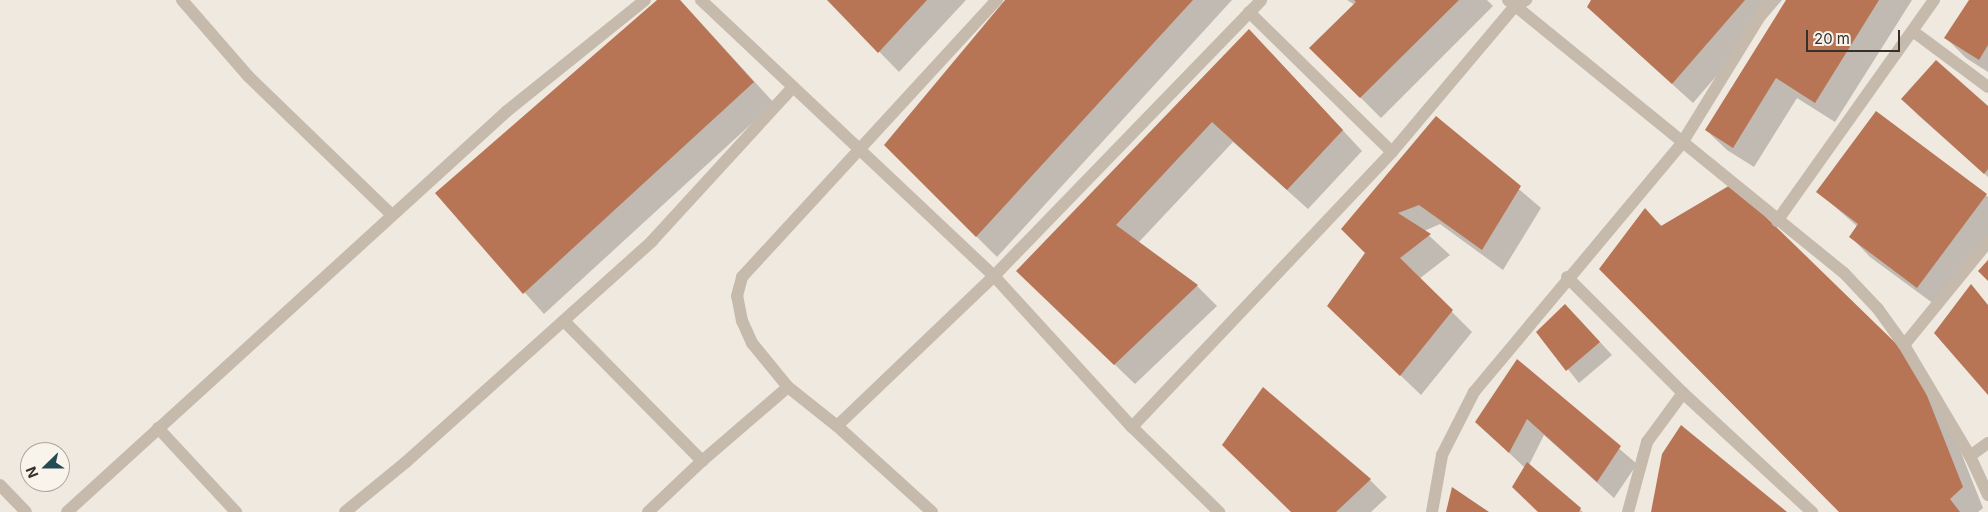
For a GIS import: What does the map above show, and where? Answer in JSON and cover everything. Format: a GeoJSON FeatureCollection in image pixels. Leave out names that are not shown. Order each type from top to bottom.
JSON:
{"type":"FeatureCollection","features":[{"type":"Feature","properties":{"kind":"street"},"geometry":{"type":"LineString","coordinates":[[182,0],[248,76],[391,214]]}},
{"type":"Feature","properties":{"kind":"street"},"geometry":{"type":"LineString","coordinates":[[67,512],[391,214],[506,111],[645,0]]}},
{"type":"Feature","properties":{"kind":"street"},"geometry":{"type":"LineString","coordinates":[[701,0],[994,276],[1132,427],[1219,512]]}},
{"type":"Feature","properties":{"kind":"street"},"geometry":{"type":"LineString","coordinates":[[932,512],[837,426],[788,387],[752,343],[742,321],[737,296],[742,277],[997,0]]}},
{"type":"Feature","properties":{"kind":"street"},"geometry":{"type":"LineString","coordinates":[[837,426],[994,276],[1261,0]]}},
{"type":"Feature","properties":{"kind":"street"},"geometry":{"type":"LineString","coordinates":[[1432,512],[1442,455],[1474,392],[1567,277],[1682,143],[1770,0]]}},
{"type":"Feature","properties":{"kind":"street"},"geometry":{"type":"LineString","coordinates":[[1777,221],[1914,32],[1934,0]]}},
{"type":"Feature","properties":{"kind":"street"},"geometry":{"type":"LineString","coordinates":[[1132,427],[1392,152],[1516,2],[1682,143],[1844,273],[1878,309],[1904,345],[1970,456],[1988,495]]}},
{"type":"Feature","properties":{"kind":"street"},"geometry":{"type":"LineString","coordinates":[[1249,12],[1392,152]]}},
{"type":"Feature","properties":{"kind":"street"},"geometry":{"type":"LineString","coordinates":[[1914,32],[1988,87]]}},
{"type":"Feature","properties":{"kind":"street"},"geometry":{"type":"LineString","coordinates":[[345,512],[564,321],[652,241],[793,87]]}},
{"type":"Feature","properties":{"kind":"street"},"geometry":{"type":"LineString","coordinates":[[1904,345],[1988,242]]}},
{"type":"Feature","properties":{"kind":"street"},"geometry":{"type":"LineString","coordinates":[[1567,277],[1683,393],[1812,512]]}},
{"type":"Feature","properties":{"kind":"street"},"geometry":{"type":"LineString","coordinates":[[564,321],[702,460]]}},
{"type":"Feature","properties":{"kind":"street"},"geometry":{"type":"LineString","coordinates":[[648,512],[702,460],[788,387]]}},
{"type":"Feature","properties":{"kind":"street"},"geometry":{"type":"LineString","coordinates":[[1628,512],[1647,442],[1683,393]]}},
{"type":"Feature","properties":{"kind":"street"},"geometry":{"type":"LineString","coordinates":[[158,428],[236,512]]}},
{"type":"Feature","properties":{"kind":"street"},"geometry":{"type":"LineString","coordinates":[[1970,456],[1988,443]]}},
{"type":"Feature","properties":{"kind":"street"},"geometry":{"type":"LineString","coordinates":[[0,485],[26,512]]}},
{"type":"Feature","properties":{"kind":"building"},"geometry":{"type":"Polygon","coordinates":[[[657,0],[680,0],[754,82],[523,294],[435,193],[657,0]]]}},
{"type":"Feature","properties":{"kind":"building"},"geometry":{"type":"Polygon","coordinates":[[[827,0],[927,0],[878,53],[827,0]]]}},
{"type":"Feature","properties":{"kind":"building"},"geometry":{"type":"Polygon","coordinates":[[[1005,0],[1193,0],[976,237],[884,145],[1005,0]]]}},
{"type":"Feature","properties":{"kind":"building"},"geometry":{"type":"Polygon","coordinates":[[[1354,0],[1459,0],[1360,98],[1309,48],[1356,2],[1354,0]]]}},
{"type":"Feature","properties":{"kind":"building"},"geometry":{"type":"Polygon","coordinates":[[[1591,0],[1745,0],[1672,84],[1587,7],[1591,0]]]}},
{"type":"Feature","properties":{"kind":"building"},"geometry":{"type":"Polygon","coordinates":[[[1786,0],[1879,0],[1815,103],[1776,78],[1733,148],[1705,130],[1786,0]]]}},
{"type":"Feature","properties":{"kind":"building"},"geometry":{"type":"Polygon","coordinates":[[[1969,0],[1988,0],[1988,45],[1979,60],[1944,38],[1969,0]]]}},
{"type":"Feature","properties":{"kind":"building"},"geometry":{"type":"Polygon","coordinates":[[[1249,29],[1343,130],[1287,190],[1212,122],[1116,225],[1198,285],[1114,365],[1016,271],[1249,29]]]}},
{"type":"Feature","properties":{"kind":"building"},"geometry":{"type":"Polygon","coordinates":[[[1936,60],[1988,106],[1988,169],[1984,174],[1901,99],[1936,60]]]}},
{"type":"Feature","properties":{"kind":"building"},"geometry":{"type":"Polygon","coordinates":[[[1876,111],[1987,194],[1917,288],[1849,237],[1858,224],[1816,192],[1876,111]]]}},
{"type":"Feature","properties":{"kind":"building"},"geometry":{"type":"Polygon","coordinates":[[[1436,116],[1521,186],[1482,250],[1419,205],[1398,213],[1431,234],[1400,258],[1453,310],[1400,376],[1327,306],[1365,253],[1341,229],[1436,116]]]}},
{"type":"Feature","properties":{"kind":"building"},"geometry":{"type":"Polygon","coordinates":[[[1732,184],[1913,360],[1963,487],[1950,499],[1960,512],[1839,512],[1599,269],[1645,208],[1661,226],[1732,184]]]}},
{"type":"Feature","properties":{"kind":"building"},"geometry":{"type":"Polygon","coordinates":[[[1988,260],[1988,281],[1978,271],[1988,260]]]}},
{"type":"Feature","properties":{"kind":"building"},"geometry":{"type":"Polygon","coordinates":[[[1971,284],[1988,305],[1988,395],[1934,333],[1971,284]]]}},
{"type":"Feature","properties":{"kind":"building"},"geometry":{"type":"Polygon","coordinates":[[[1565,304],[1600,342],[1566,371],[1536,332],[1565,304]]]}},
{"type":"Feature","properties":{"kind":"building"},"geometry":{"type":"Polygon","coordinates":[[[1517,359],[1621,446],[1597,482],[1527,419],[1509,453],[1475,422],[1517,359]]]}},
{"type":"Feature","properties":{"kind":"building"},"geometry":{"type":"Polygon","coordinates":[[[1263,387],[1371,479],[1336,512],[1291,512],[1222,445],[1263,387]]]}},
{"type":"Feature","properties":{"kind":"building"},"geometry":{"type":"Polygon","coordinates":[[[1681,425],[1787,512],[1651,512],[1662,454],[1681,425]]]}},
{"type":"Feature","properties":{"kind":"building"},"geometry":{"type":"Polygon","coordinates":[[[1527,462],[1581,508],[1579,512],[1538,512],[1512,487],[1527,462]]]}},
{"type":"Feature","properties":{"kind":"building"},"geometry":{"type":"Polygon","coordinates":[[[1452,487],[1489,512],[1446,512],[1452,487]]]}}]}
